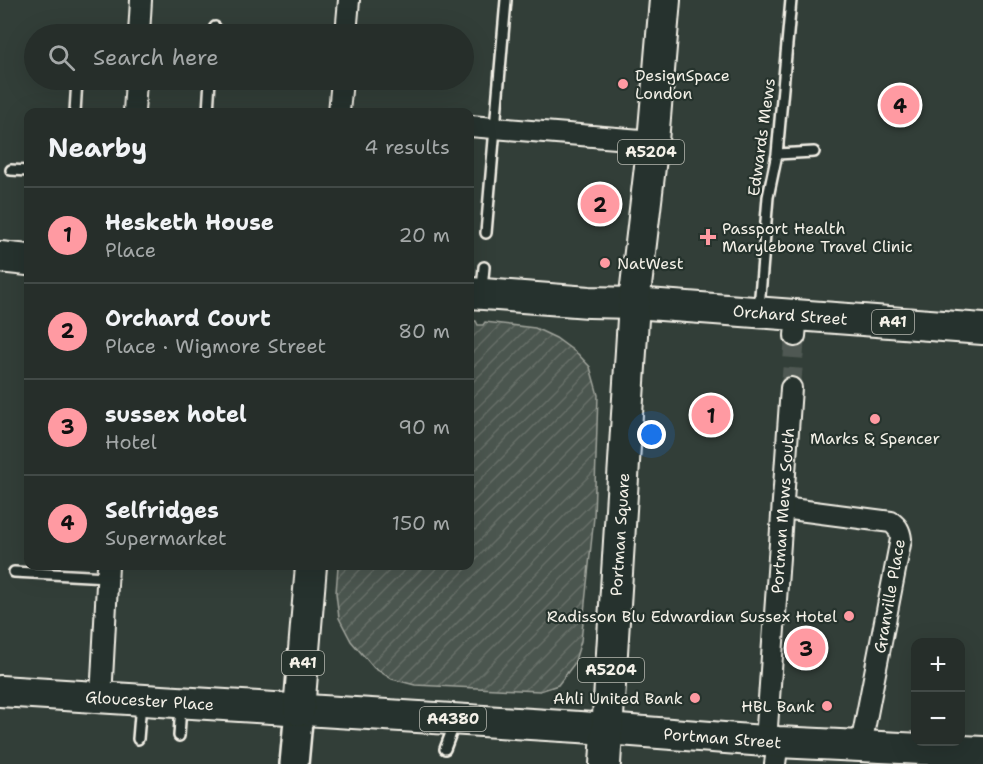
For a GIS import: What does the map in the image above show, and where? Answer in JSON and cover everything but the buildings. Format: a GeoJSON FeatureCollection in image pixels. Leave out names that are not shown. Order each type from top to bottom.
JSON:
{"type":"FeatureCollection","features":[{"type":"Feature","properties":{"kind":"main road","name":"A5204"},"geometry":{"type":"LineString","coordinates":[[634,303],[653,141],[665,0]]}},
{"type":"Feature","properties":{"kind":"main road"},"geometry":{"type":"LineString","coordinates":[[0,257],[24,260]]}},
{"type":"Feature","properties":{"kind":"main road","name":"A41"},"geometry":{"type":"LineString","coordinates":[[478,285],[608,303],[634,303]]}},
{"type":"Feature","properties":{"kind":"main road","name":"Orchard Street"},"geometry":{"type":"LineString","coordinates":[[634,303],[758,313],[796,325],[983,329]]}},
{"type":"Feature","properties":{"kind":"main road","name":"Portman Square"},"geometry":{"type":"LineString","coordinates":[[607,729],[634,303]]}},
{"type":"Feature","properties":{"kind":"main road","name":"A41"},"geometry":{"type":"LineString","coordinates":[[299,710],[311,570]]}},
{"type":"Feature","properties":{"kind":"main road","name":"Gloucester Place"},"geometry":{"type":"LineString","coordinates":[[0,691],[299,710]]}},
{"type":"Feature","properties":{"kind":"main road","name":"A4380"},"geometry":{"type":"LineString","coordinates":[[299,710],[607,729]]}},
{"type":"Feature","properties":{"kind":"main road","name":"A5204"},"geometry":{"type":"LineString","coordinates":[[605,764],[607,729]]}},
{"type":"Feature","properties":{"kind":"main road","name":"Portman Street"},"geometry":{"type":"LineString","coordinates":[[607,729],[773,749],[861,745],[983,752]]}},
{"type":"Feature","properties":{"kind":"street"},"geometry":{"type":"LineString","coordinates":[[140,24],[141,0]]}},
{"type":"Feature","properties":{"kind":"street"},"geometry":{"type":"LineString","coordinates":[[347,24],[349,0]]}},
{"type":"Feature","properties":{"kind":"street"},"geometry":{"type":"LineString","coordinates":[[134,108],[135,90]]}},
{"type":"Feature","properties":{"kind":"street"},"geometry":{"type":"LineString","coordinates":[[339,108],[341,90]]}},
{"type":"Feature","properties":{"kind":"street"},"geometry":{"type":"LineString","coordinates":[[474,128],[494,136],[653,141]]}},
{"type":"Feature","properties":{"kind":"street","name":"Portman Mews South"},"geometry":{"type":"LineString","coordinates":[[773,749],[783,508],[791,388]]}},
{"type":"Feature","properties":{"kind":"street","name":"Granville Place"},"geometry":{"type":"LineString","coordinates":[[783,508],[891,522],[898,527],[900,532],[902,539],[861,745]]}},
{"type":"Feature","properties":{"kind":"street"},"geometry":{"type":"LineString","coordinates":[[101,698],[108,571]]}},
{"type":"Feature","properties":{"kind":"street"},"geometry":{"type":"LineString","coordinates":[[294,764],[299,710]]}},
{"type":"Feature","properties":{"kind":"lane"},"geometry":{"type":"LineString","coordinates":[[486,233],[506,0]]}},
{"type":"Feature","properties":{"kind":"lane","name":"Edwards Mews"},"geometry":{"type":"LineString","coordinates":[[758,313],[768,196],[777,154],[791,0]]}},
{"type":"Feature","properties":{"kind":"lane"},"geometry":{"type":"LineString","coordinates":[[75,108],[76,90]]}},
{"type":"Feature","properties":{"kind":"lane"},"geometry":{"type":"LineString","coordinates":[[208,108],[209,90]]}},
{"type":"Feature","properties":{"kind":"lane"},"geometry":{"type":"LineString","coordinates":[[777,154],[814,152]]}},
{"type":"Feature","properties":{"kind":"lane"},"geometry":{"type":"LineString","coordinates":[[11,170],[24,171]]}},
{"type":"Feature","properties":{"kind":"lane"},"geometry":{"type":"LineString","coordinates":[[14,572],[108,571]]}},
{"type":"Feature","properties":{"kind":"lane"},"geometry":{"type":"LineString","coordinates":[[138,739],[141,700]]}},
{"type":"Feature","properties":{"kind":"lane"},"geometry":{"type":"LineString","coordinates":[[179,736],[181,703]]}},
{"type":"Feature","properties":{"kind":"lane"},"geometry":{"type":"LineString","coordinates":[[445,750],[456,720]]}},
{"type":"Feature","properties":{"kind":"shaded area"},"geometry":{"type":"Polygon","coordinates":[[[474,321],[478,325],[483,325],[485,322],[535,328],[556,338],[578,354],[590,367],[598,395],[594,517],[581,641],[574,664],[558,685],[540,691],[415,685],[392,679],[374,668],[351,641],[339,618],[336,593],[338,570],[474,570],[474,321]]]}},
{"type":"Feature","properties":{"kind":"tunnel"},"geometry":{"type":"LineString","coordinates":[[791,388],[795,336]]}},
{"type":"Feature","properties":{"kind":"place","name":"DesignSpace London"},"geometry":{"type":"Point","coordinates":[623,84]}},
{"type":"Feature","properties":{"kind":"place","name":"Selfridges"},"geometry":{"type":"Point","coordinates":[900,105]}},
{"type":"Feature","properties":{"kind":"place","name":"Orchard Court"},"geometry":{"type":"Point","coordinates":[600,204]}},
{"type":"Feature","properties":{"kind":"place","name":"Passport Health Marylebone Travel Clinic"},"geometry":{"type":"Point","coordinates":[708,237]}},
{"type":"Feature","properties":{"kind":"place","name":"NatWest"},"geometry":{"type":"Point","coordinates":[605,263]}},
{"type":"Feature","properties":{"kind":"place","name":"Hesketh House"},"geometry":{"type":"Point","coordinates":[711,415]}},
{"type":"Feature","properties":{"kind":"place","name":"Marks & Spencer"},"geometry":{"type":"Point","coordinates":[875,419]}},
{"type":"Feature","properties":{"kind":"place","name":"Radisson Blu Edwardian Sussex Hotel"},"geometry":{"type":"Point","coordinates":[849,616]}},
{"type":"Feature","properties":{"kind":"place","name":"sussex hotel"},"geometry":{"type":"Point","coordinates":[806,648]}},
{"type":"Feature","properties":{"kind":"place","name":"Ahli United Bank"},"geometry":{"type":"Point","coordinates":[695,698]}},
{"type":"Feature","properties":{"kind":"place","name":"HBL Bank"},"geometry":{"type":"Point","coordinates":[827,706]}}]}
